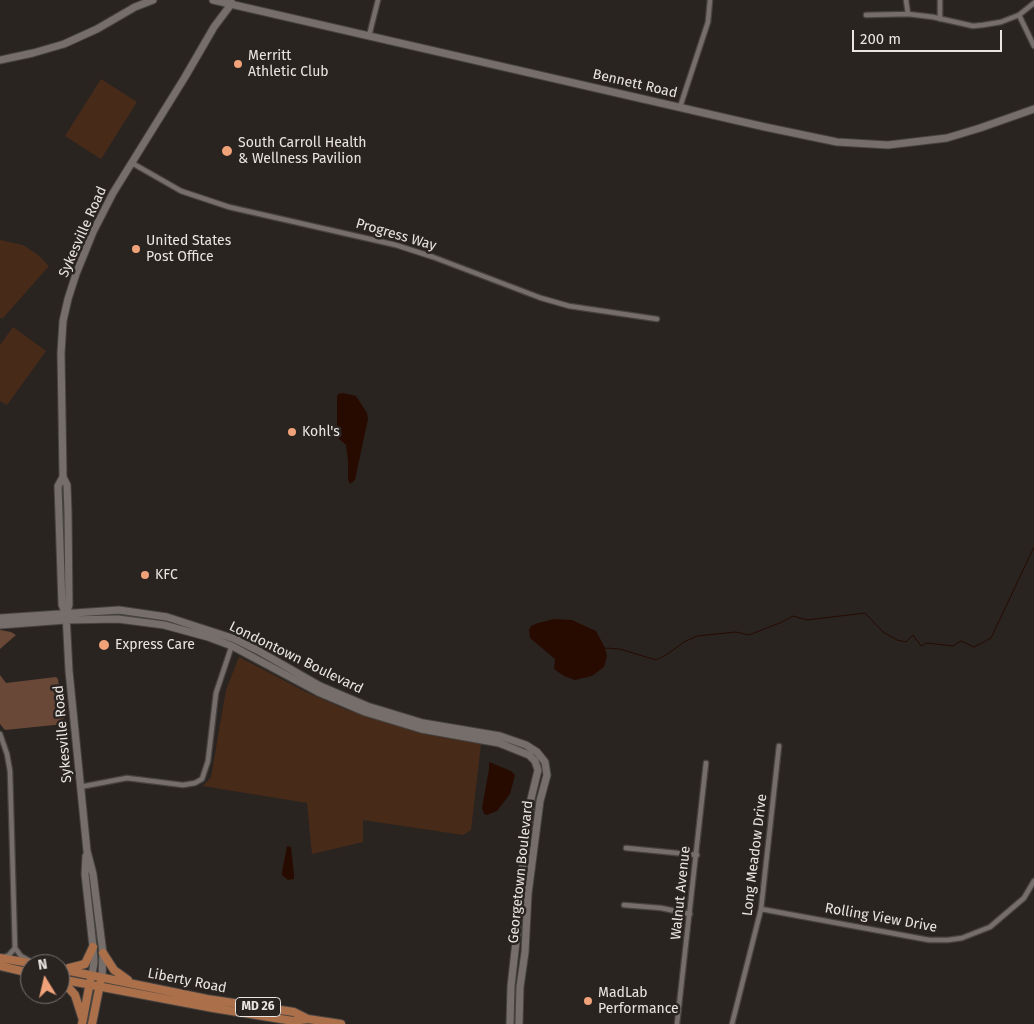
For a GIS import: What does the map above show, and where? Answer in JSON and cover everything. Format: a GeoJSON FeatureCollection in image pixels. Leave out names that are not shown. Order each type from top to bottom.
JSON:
{"type":"FeatureCollection","features":[{"type":"Feature","properties":{"kind":"main road"},"geometry":{"type":"LineString","coordinates":[[70,968],[85,964],[93,947]]}},
{"type":"Feature","properties":{"kind":"main road"},"geometry":{"type":"LineString","coordinates":[[103,954],[114,970],[132,983]]}},
{"type":"Feature","properties":{"kind":"main road"},"geometry":{"type":"LineString","coordinates":[[0,958],[20,961]]}},
{"type":"Feature","properties":{"kind":"main road"},"geometry":{"type":"LineString","coordinates":[[0,966],[20,971]]}},
{"type":"Feature","properties":{"kind":"main road","name":"Liberty Road"},"geometry":{"type":"LineString","coordinates":[[70,971],[207,999],[294,1012],[308,1018],[341,1024]]}},
{"type":"Feature","properties":{"kind":"main road","name":"Sykesville Road"},"geometry":{"type":"LineString","coordinates":[[83,1022],[92,975]]}},
{"type":"Feature","properties":{"kind":"main road","name":"Sykesville Road"},"geometry":{"type":"LineString","coordinates":[[92,1024],[102,977]]}},
{"type":"Feature","properties":{"kind":"main road","name":"Liberty Road"},"geometry":{"type":"LineString","coordinates":[[70,981],[186,1004],[293,1021],[308,1018]]}},
{"type":"Feature","properties":{"kind":"main road"},"geometry":{"type":"LineString","coordinates":[[70,989],[78,1002],[83,1022]]}},
{"type":"Feature","properties":{"kind":"street"},"geometry":{"type":"LineString","coordinates":[[0,60],[64,44],[97,29],[135,7],[153,0]]}},
{"type":"Feature","properties":{"kind":"street","name":"Bennett Road"},"geometry":{"type":"LineString","coordinates":[[213,0],[232,2],[369,36],[822,140],[888,145],[918,142],[956,136],[1034,109]]}},
{"type":"Feature","properties":{"kind":"street"},"geometry":{"type":"LineString","coordinates":[[369,36],[378,0]]}},
{"type":"Feature","properties":{"kind":"street"},"geometry":{"type":"LineString","coordinates":[[680,107],[708,22],[710,0]]}},
{"type":"Feature","properties":{"kind":"street"},"geometry":{"type":"LineString","coordinates":[[906,0],[908,14]]}},
{"type":"Feature","properties":{"kind":"street"},"geometry":{"type":"LineString","coordinates":[[940,0],[940,19]]}},
{"type":"Feature","properties":{"kind":"street","name":"Sykesville Road"},"geometry":{"type":"LineString","coordinates":[[102,977],[103,954],[94,874],[87,851],[66,617],[62,605],[58,486],[63,477],[61,353],[65,309],[76,274],[99,219],[214,27],[232,2]]}},
{"type":"Feature","properties":{"kind":"street"},"geometry":{"type":"LineString","coordinates":[[866,15],[908,14],[974,26],[1001,22],[1019,15],[1034,2]]}},
{"type":"Feature","properties":{"kind":"street"},"geometry":{"type":"LineString","coordinates":[[1019,15],[1034,46]]}},
{"type":"Feature","properties":{"kind":"street","name":"Progress Way"},"geometry":{"type":"LineString","coordinates":[[132,163],[181,191],[229,207],[396,245],[562,304],[657,319]]}},
{"type":"Feature","properties":{"kind":"street"},"geometry":{"type":"LineString","coordinates":[[0,618],[66,617]]}},
{"type":"Feature","properties":{"kind":"street"},"geometry":{"type":"LineString","coordinates":[[0,624],[66,617]]}},
{"type":"Feature","properties":{"kind":"street","name":"Londontown Boulevard"},"geometry":{"type":"LineString","coordinates":[[66,617],[147,622],[233,643],[257,650],[320,686],[366,706],[416,721],[484,732],[512,744]]}},
{"type":"Feature","properties":{"kind":"street"},"geometry":{"type":"LineString","coordinates":[[0,624],[18,618]]}},
{"type":"Feature","properties":{"kind":"street"},"geometry":{"type":"LineString","coordinates":[[80,787],[127,778],[182,785],[195,784],[202,778],[208,761],[216,693],[233,643]]}},
{"type":"Feature","properties":{"kind":"street"},"geometry":{"type":"LineString","coordinates":[[0,734],[10,770],[15,948],[20,955]]}},
{"type":"Feature","properties":{"kind":"street","name":"Georgetown Boulevard"},"geometry":{"type":"LineString","coordinates":[[510,1024],[511,986],[519,894],[530,806],[538,770],[535,762],[529,755],[512,744]]}},
{"type":"Feature","properties":{"kind":"street","name":"Georgetown Boulevard"},"geometry":{"type":"LineString","coordinates":[[512,744],[538,752],[545,762],[547,769],[538,814],[528,894],[525,952],[520,987],[519,1024]]}},
{"type":"Feature","properties":{"kind":"street","name":"Long Meadow Drive"},"geometry":{"type":"LineString","coordinates":[[732,1024],[761,909],[779,746]]}},
{"type":"Feature","properties":{"kind":"street","name":"Walnut Avenue"},"geometry":{"type":"LineString","coordinates":[[677,1024],[706,763]]}},
{"type":"Feature","properties":{"kind":"street"},"geometry":{"type":"LineString","coordinates":[[626,848],[697,855]]}},
{"type":"Feature","properties":{"kind":"street","name":"Sykesville Road"},"geometry":{"type":"LineString","coordinates":[[87,851],[85,874],[93,947],[94,962],[92,975]]}},
{"type":"Feature","properties":{"kind":"street","name":"Rolling View Drive"},"geometry":{"type":"LineString","coordinates":[[761,909],[929,940],[948,940],[962,938],[990,927],[1024,898],[1034,881]]}},
{"type":"Feature","properties":{"kind":"street"},"geometry":{"type":"LineString","coordinates":[[624,905],[661,908],[690,914]]}},
{"type":"Feature","properties":{"kind":"street"},"geometry":{"type":"LineString","coordinates":[[0,958],[9,955],[15,948]]}},
{"type":"Feature","properties":{"kind":"shaded area"},"geometry":{"type":"Polygon","coordinates":[[[101,79],[137,102],[101,159],[65,136],[101,79]]]}},
{"type":"Feature","properties":{"kind":"shaded area"},"geometry":{"type":"Polygon","coordinates":[[[0,240],[23,245],[38,255],[49,266],[3,318],[0,318],[0,240]]]}},
{"type":"Feature","properties":{"kind":"shaded area"},"geometry":{"type":"Polygon","coordinates":[[[13,327],[46,351],[7,405],[0,401],[0,345],[13,327]]]}},
{"type":"Feature","properties":{"kind":"shaded area"},"geometry":{"type":"Polygon","coordinates":[[[343,393],[356,396],[367,413],[368,419],[355,480],[350,484],[348,480],[346,445],[337,437],[337,397],[338,394],[343,393]]]}},
{"type":"Feature","properties":{"kind":"shaded area"},"geometry":{"type":"Polygon","coordinates":[[[554,619],[572,620],[596,631],[607,656],[604,667],[592,676],[575,680],[564,676],[554,669],[555,659],[530,638],[529,630],[531,626],[554,619]]]}},
{"type":"Feature","properties":{"kind":"shaded area"},"geometry":{"type":"Polygon","coordinates":[[[0,630],[16,635],[0,649],[0,630]]]}},
{"type":"Feature","properties":{"kind":"shaded area"},"geometry":{"type":"Polygon","coordinates":[[[239,657],[306,692],[347,710],[423,734],[481,744],[471,830],[463,835],[363,820],[363,842],[312,854],[307,803],[203,786],[211,777],[226,690],[239,657]]]}},
{"type":"Feature","properties":{"kind":"shaded area"},"geometry":{"type":"Polygon","coordinates":[[[0,675],[6,683],[56,677],[58,679],[64,724],[5,730],[0,724],[0,675]]]}},
{"type":"Feature","properties":{"kind":"shaded area"},"geometry":{"type":"Polygon","coordinates":[[[489,762],[511,771],[515,775],[510,794],[497,811],[487,815],[484,814],[482,808],[489,762]]]}},
{"type":"Feature","properties":{"kind":"shaded area"},"geometry":{"type":"Polygon","coordinates":[[[287,846],[291,847],[294,875],[294,879],[288,880],[282,875],[287,846]]]}},
{"type":"Feature","properties":{"kind":"waterway"},"geometry":{"type":"LineString","coordinates":[[605,648],[620,649],[656,660],[697,636],[736,632],[749,635],[793,616],[807,620],[865,613],[883,632],[897,640],[906,642],[913,635],[921,646],[927,643],[953,646],[961,641],[974,647],[991,638],[1034,547]]}},
{"type":"Feature","properties":{"kind":"place","name":"Merritt Athletic Club"},"geometry":{"type":"Point","coordinates":[238,64]}},
{"type":"Feature","properties":{"kind":"place","name":"South Carroll Health & Wellness Pavilion"},"geometry":{"type":"Point","coordinates":[227,151]}},
{"type":"Feature","properties":{"kind":"place","name":"United States Post Office"},"geometry":{"type":"Point","coordinates":[136,249]}},
{"type":"Feature","properties":{"kind":"place","name":"Kohl's"},"geometry":{"type":"Point","coordinates":[292,432]}},
{"type":"Feature","properties":{"kind":"place","name":"KFC"},"geometry":{"type":"Point","coordinates":[145,575]}},
{"type":"Feature","properties":{"kind":"place","name":"Express Care"},"geometry":{"type":"Point","coordinates":[104,645]}},
{"type":"Feature","properties":{"kind":"place","name":"MadLab Performance"},"geometry":{"type":"Point","coordinates":[588,1001]}}]}
